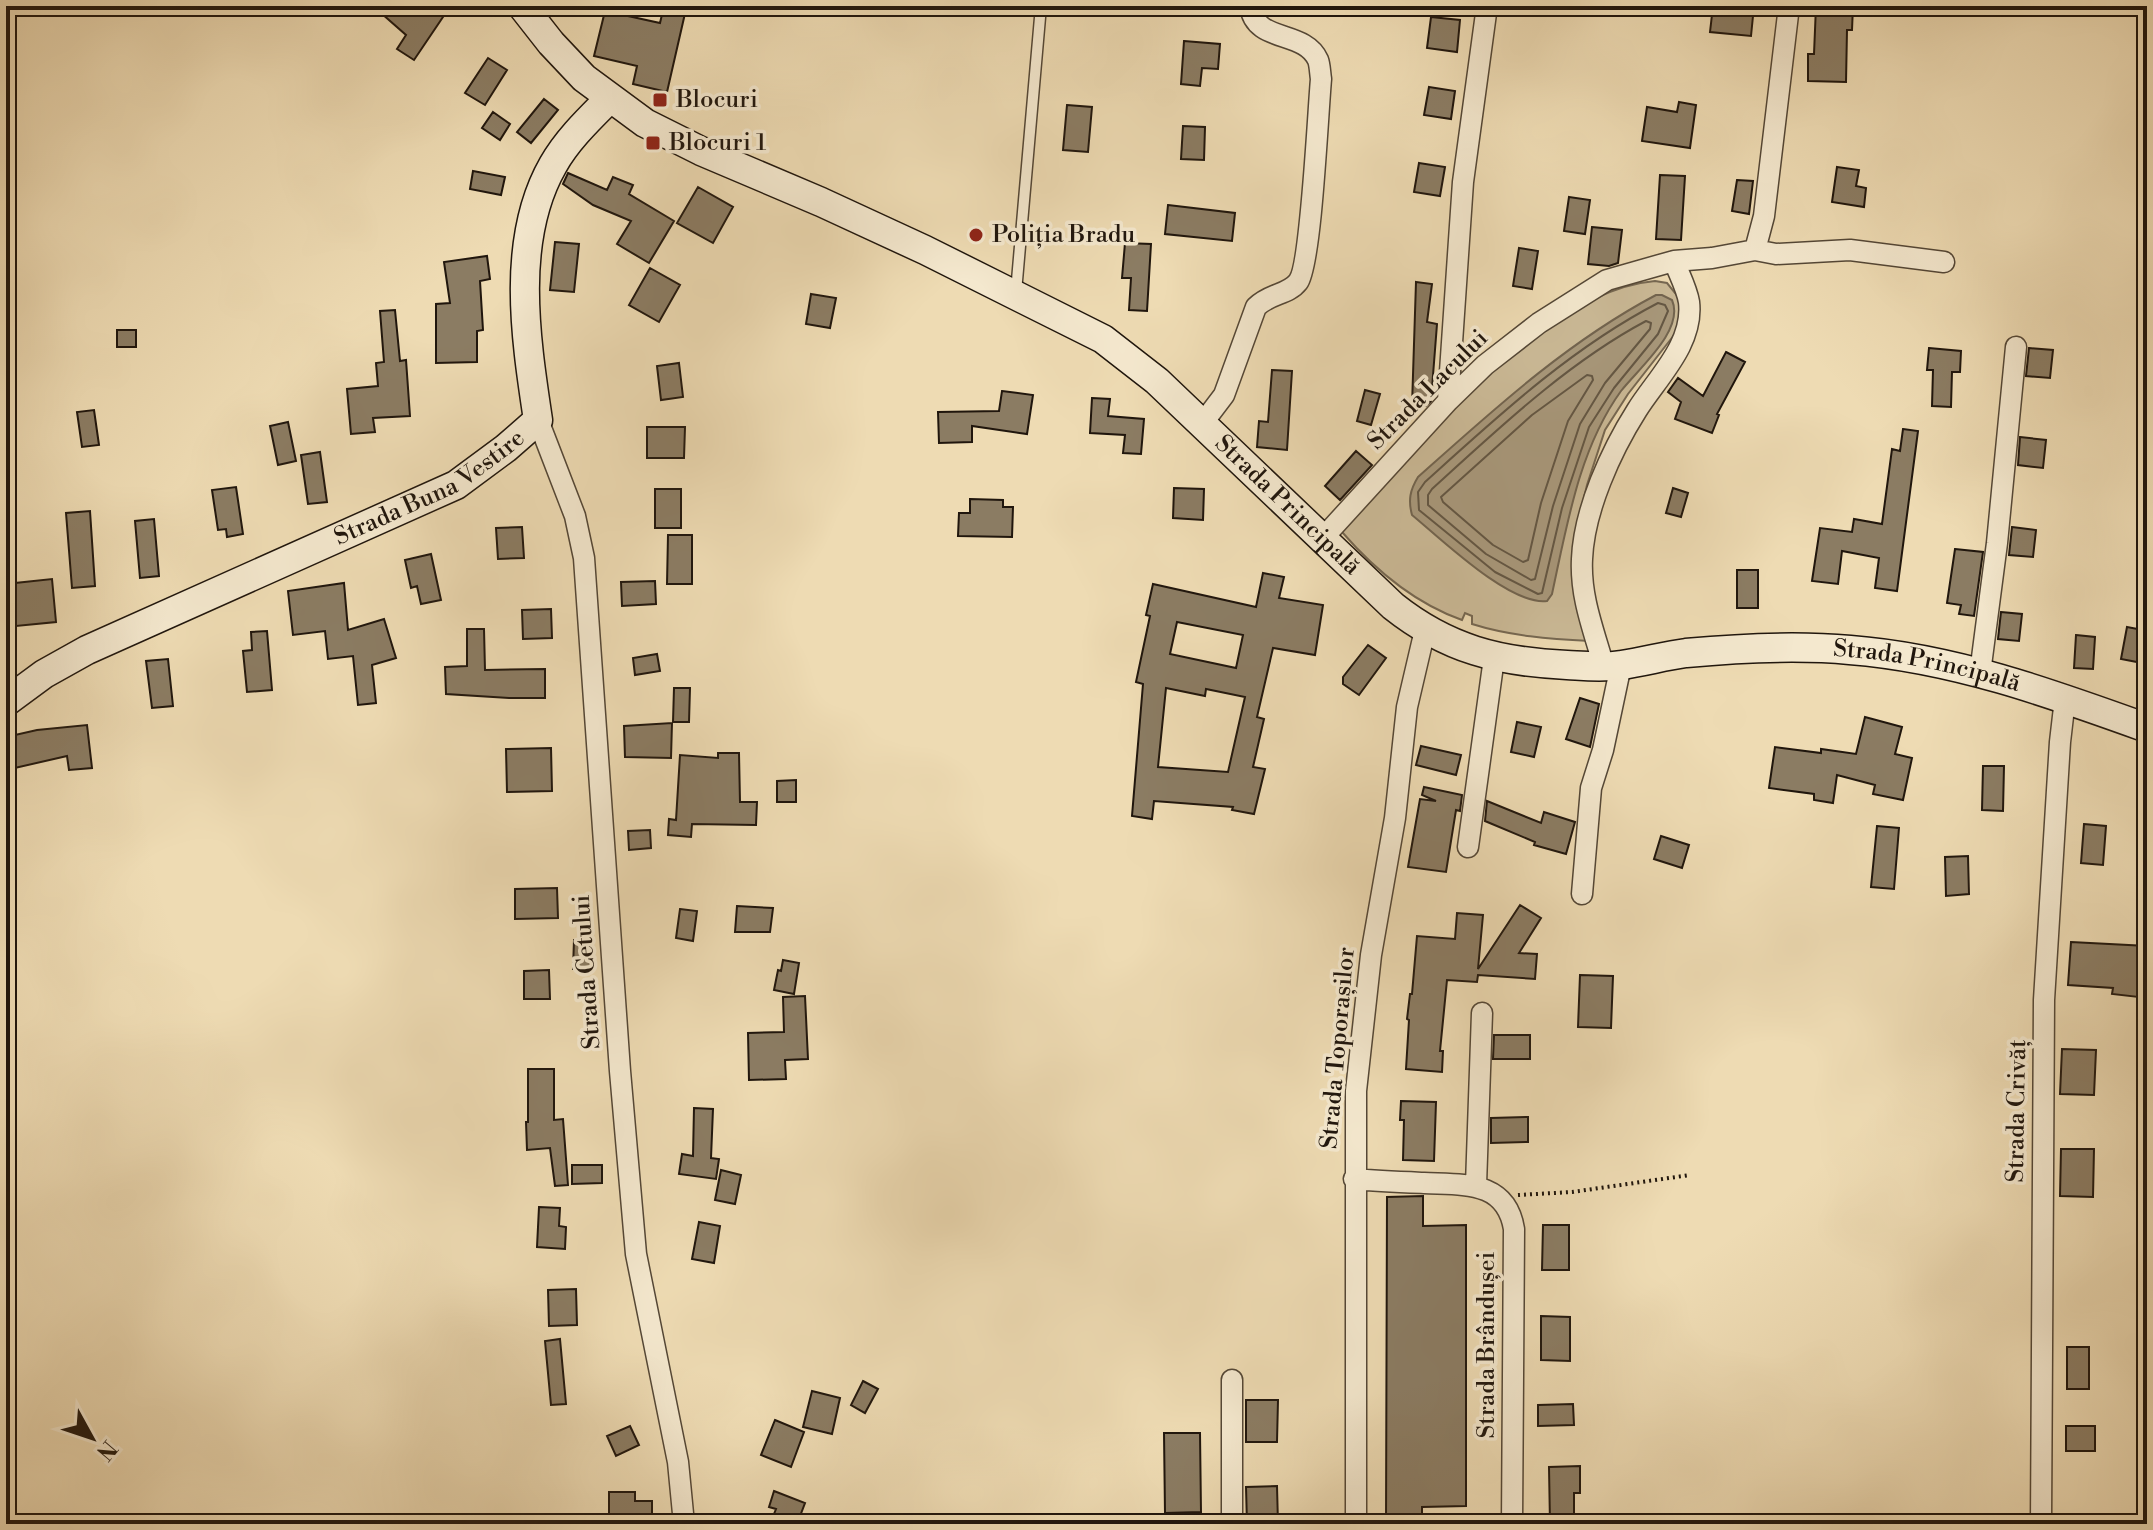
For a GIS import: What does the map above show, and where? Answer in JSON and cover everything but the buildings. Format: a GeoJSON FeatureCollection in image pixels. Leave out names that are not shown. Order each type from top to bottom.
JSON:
{"type":"FeatureCollection","features":[{"type":"Feature","properties":{"kind":"main road","name":"Strada Principală"},"geometry":{"type":"LineString","coordinates":[[522,6],[584,78],[645,123],[1016,294],[1103,339],[1130,357],[1393,606],[1425,630],[1494,658],[1531,664],[1613,666],[1689,653],[1801,647],[1907,657],[1980,673],[2147,728]]}},
{"type":"Feature","properties":{"kind":"main road","name":"Strada Buna Vestire"},"geometry":{"type":"LineString","coordinates":[[6,702],[44,674],[87,650],[456,485],[538,420],[530,365],[526,270],[532,226],[553,165],[572,138],[609,99]]}},
{"type":"Feature","properties":{"kind":"street"},"geometry":{"type":"LineString","coordinates":[[1202,424],[1224,395],[1256,307],[1265,298],[1297,284],[1302,275],[1307,246],[1321,79],[1319,61],[1311,50],[1300,43],[1267,32],[1254,22],[1250,6]]}},
{"type":"Feature","properties":{"kind":"street"},"geometry":{"type":"LineString","coordinates":[[1448,401],[1463,182],[1487,6]]}},
{"type":"Feature","properties":{"kind":"street"},"geometry":{"type":"LineString","coordinates":[[1755,250],[1764,216],[1789,6]]}},
{"type":"Feature","properties":{"kind":"street","name":"Strada Lacului"},"geometry":{"type":"LineString","coordinates":[[1322,539],[1485,365],[1528,331],[1607,280],[1674,261],[1755,250],[1776,254],[1850,250],[1944,262]]}},
{"type":"Feature","properties":{"kind":"street"},"geometry":{"type":"LineString","coordinates":[[1582,894],[1591,788],[1603,750],[1613,666],[1584,596],[1582,557],[1591,511],[1611,455],[1637,409],[1676,354],[1687,326],[1689,302],[1674,261]]}},
{"type":"Feature","properties":{"kind":"street"},"geometry":{"type":"LineString","coordinates":[[1980,673],[1997,543],[2016,347]]}},
{"type":"Feature","properties":{"kind":"street","name":"Strada Cetului"},"geometry":{"type":"LineString","coordinates":[[538,420],[575,516],[584,558],[636,1254],[678,1462],[684,1524]]}},
{"type":"Feature","properties":{"kind":"street","name":"Strada Toporașilor"},"geometry":{"type":"LineString","coordinates":[[1356,1524],[1356,1091],[1371,955],[1395,818],[1407,707],[1425,630]]}},
{"type":"Feature","properties":{"kind":"street"},"geometry":{"type":"LineString","coordinates":[[1468,847],[1494,658]]}},
{"type":"Feature","properties":{"kind":"street","name":"Strada Crivăț"},"geometry":{"type":"LineString","coordinates":[[2041,1524],[2044,1000],[2065,699]]}},
{"type":"Feature","properties":{"kind":"street"},"geometry":{"type":"LineString","coordinates":[[1476,1185],[1482,1013]]}},
{"type":"Feature","properties":{"kind":"street"},"geometry":{"type":"LineString","coordinates":[[1354,1179],[1476,1185],[1505,1203]]}},
{"type":"Feature","properties":{"kind":"street","name":"Strada Brândușei"},"geometry":{"type":"LineString","coordinates":[[1505,1203],[1511,1212],[1514,1229],[1512,1524]]}},
{"type":"Feature","properties":{"kind":"street"},"geometry":{"type":"LineString","coordinates":[[1232,1380],[1232,1524]]}},
{"type":"Feature","properties":{"kind":"lane"},"geometry":{"type":"LineString","coordinates":[[1016,294],[1041,6]]}},
{"type":"Feature","properties":{"kind":"path"},"geometry":{"type":"LineString","coordinates":[[1505,1203],[1522,1193],[1572,1192],[1690,1175]]}},
{"type":"Feature","properties":{"kind":"shaded area"},"geometry":{"type":"Polygon","coordinates":[[[1655,281],[1667,283],[1680,299],[1678,330],[1628,394],[1605,430],[1578,523],[1590,641],[1501,631],[1472,624],[1472,616],[1465,613],[1462,620],[1444,613],[1396,584],[1342,532],[1356,510],[1454,407],[1532,338],[1573,310],[1614,290],[1655,281]]]}},
{"type":"Feature","properties":{"kind":"water"},"geometry":{"type":"Polygon","coordinates":[[[1656,295],[1672,300],[1672,324],[1658,348],[1621,391],[1595,437],[1576,488],[1552,594],[1547,601],[1532,600],[1514,593],[1457,554],[1412,515],[1410,500],[1415,482],[1532,378],[1592,334],[1656,295]]]}},
{"type":"Feature","properties":{"kind":"place","name":"Blocuri"},"geometry":{"type":"Point","coordinates":[660,100]}},
{"type":"Feature","properties":{"kind":"place","name":"Blocuri 1"},"geometry":{"type":"Point","coordinates":[653,143]}},
{"type":"Feature","properties":{"kind":"place","name":"Poliția Bradu"},"geometry":{"type":"Point","coordinates":[976,235]}}]}
